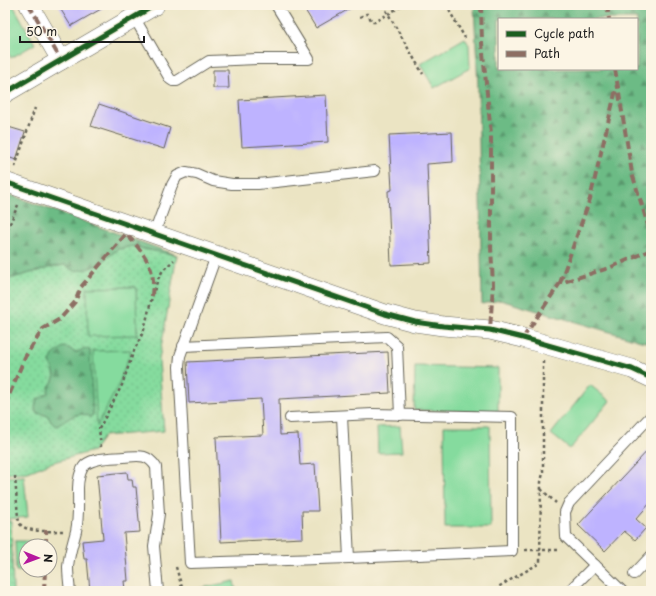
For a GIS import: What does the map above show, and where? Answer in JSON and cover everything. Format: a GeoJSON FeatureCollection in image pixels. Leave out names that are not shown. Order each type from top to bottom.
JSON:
{"type":"FeatureCollection","features":[{"type":"Feature","properties":{"kind":"street"},"geometry":{"type":"LineString","coordinates":[[29,5],[61,60]]}},
{"type":"Feature","properties":{"kind":"street"},"geometry":{"type":"LineString","coordinates":[[5,93],[155,5]]}},
{"type":"Feature","properties":{"kind":"street"},"geometry":{"type":"LineString","coordinates":[[9,178],[154,234],[385,314],[415,322],[490,330],[632,369],[651,378]]}},
{"type":"Feature","properties":{"kind":"lane"},"geometry":{"type":"LineString","coordinates":[[134,17],[170,79],[177,81],[209,61],[309,59],[276,5]]}},
{"type":"Feature","properties":{"kind":"lane"},"geometry":{"type":"LineString","coordinates":[[154,234],[172,185],[177,176],[186,172],[197,174],[213,181],[232,184],[258,184],[375,171]]}},
{"type":"Feature","properties":{"kind":"lane"},"geometry":{"type":"LineString","coordinates":[[216,256],[183,346],[179,367],[190,563],[348,558],[512,550],[512,417],[372,414],[290,418]]}},
{"type":"Feature","properties":{"kind":"lane"},"geometry":{"type":"LineString","coordinates":[[183,346],[387,337],[397,346],[400,415]]}},
{"type":"Feature","properties":{"kind":"lane"},"geometry":{"type":"LineString","coordinates":[[342,416],[348,558]]}},
{"type":"Feature","properties":{"kind":"lane"},"geometry":{"type":"LineString","coordinates":[[622,591],[566,537],[565,512],[569,504],[651,416]]}},
{"type":"Feature","properties":{"kind":"lane"},"geometry":{"type":"LineString","coordinates":[[70,591],[68,569],[69,556],[78,517],[78,483],[84,466],[102,459],[138,456],[145,457],[152,461],[156,467],[159,514],[154,546],[158,591]]}},
{"type":"Feature","properties":{"kind":"lane"},"geometry":{"type":"LineString","coordinates":[[634,574],[651,556]]}},
{"type":"Feature","properties":{"kind":"lane"},"geometry":{"type":"LineString","coordinates":[[569,591],[594,564]]}},
{"type":"Feature","properties":{"kind":"path"},"geometry":{"type":"LineString","coordinates":[[383,5],[423,74]]}},
{"type":"Feature","properties":{"kind":"path"},"geometry":{"type":"LineString","coordinates":[[360,17],[368,14],[372,22],[375,22],[403,5]]}},
{"type":"Feature","properties":{"kind":"path"},"geometry":{"type":"LineString","coordinates":[[446,5],[465,38]]}},
{"type":"Feature","properties":{"kind":"path"},"geometry":{"type":"LineString","coordinates":[[9,178],[35,108]]}},
{"type":"Feature","properties":{"kind":"path"},"geometry":{"type":"LineString","coordinates":[[5,235],[18,203]]}},
{"type":"Feature","properties":{"kind":"path"},"geometry":{"type":"LineString","coordinates":[[101,441],[99,429],[122,385],[133,353],[144,330],[158,279],[163,270],[171,261],[177,258]]}},
{"type":"Feature","properties":{"kind":"path"},"geometry":{"type":"LineString","coordinates":[[496,591],[498,587],[540,563],[540,489],[543,473],[543,344]]}},
{"type":"Feature","properties":{"kind":"path"},"geometry":{"type":"LineString","coordinates":[[15,476],[18,518],[20,524],[26,529],[76,531]]}},
{"type":"Feature","properties":{"kind":"path"},"geometry":{"type":"LineString","coordinates":[[540,489],[560,507]]}},
{"type":"Feature","properties":{"kind":"path"},"geometry":{"type":"LineString","coordinates":[[536,550],[556,550]]}},
{"type":"Feature","properties":{"kind":"path"},"geometry":{"type":"LineString","coordinates":[[176,567],[183,591]]}},
{"type":"Feature","properties":{"kind":"green space"},"geometry":{"type":"Polygon","coordinates":[[[5,5],[13,5],[35,44],[11,58],[5,47],[5,5]]]}},
{"type":"Feature","properties":{"kind":"green space"},"geometry":{"type":"Polygon","coordinates":[[[474,5],[651,5],[651,343],[500,300],[482,304],[478,88],[474,5]]]}},
{"type":"Feature","properties":{"kind":"green space"},"geometry":{"type":"Polygon","coordinates":[[[465,38],[469,45],[470,68],[434,88],[420,64],[465,38]]]}},
{"type":"Feature","properties":{"kind":"green space"},"geometry":{"type":"Polygon","coordinates":[[[5,193],[177,255],[133,246],[118,249],[98,265],[87,269],[75,271],[65,265],[52,267],[5,280],[5,193]]]}},
{"type":"Feature","properties":{"kind":"green space"},"geometry":{"type":"Polygon","coordinates":[[[133,246],[177,255],[159,360],[164,431],[104,436],[93,451],[50,463],[28,472],[5,474],[5,280],[52,267],[65,265],[75,271],[98,265],[118,249],[133,246]],[[136,287],[87,288],[137,335],[136,287]],[[69,348],[50,362],[55,375],[53,381],[49,387],[48,393],[37,400],[42,414],[48,416],[51,422],[62,423],[72,416],[85,414],[78,352],[74,352],[69,348]]]}},
{"type":"Feature","properties":{"kind":"green space"},"geometry":{"type":"Polygon","coordinates":[[[136,287],[137,335],[88,336],[87,288],[136,287]]]}},
{"type":"Feature","properties":{"kind":"green space"},"geometry":{"type":"Polygon","coordinates":[[[63,347],[69,348],[74,352],[78,352],[84,348],[90,350],[93,415],[90,417],[80,414],[76,415],[56,426],[51,422],[48,416],[36,413],[35,407],[37,400],[48,393],[49,387],[55,375],[50,362],[53,355],[63,347]]]}},
{"type":"Feature","properties":{"kind":"green space"},"geometry":{"type":"Polygon","coordinates":[[[131,350],[119,384],[97,426],[93,351],[131,350]]]}},
{"type":"Feature","properties":{"kind":"green space"},"geometry":{"type":"Polygon","coordinates":[[[415,366],[498,368],[498,412],[414,410],[415,366]]]}},
{"type":"Feature","properties":{"kind":"green space"},"geometry":{"type":"Polygon","coordinates":[[[590,385],[610,401],[570,449],[551,434],[590,385]]]}},
{"type":"Feature","properties":{"kind":"green space"},"geometry":{"type":"Polygon","coordinates":[[[400,426],[402,452],[378,453],[377,427],[400,426]]]}},
{"type":"Feature","properties":{"kind":"green space"},"geometry":{"type":"Polygon","coordinates":[[[444,426],[490,426],[491,528],[445,528],[444,426]]]}},
{"type":"Feature","properties":{"kind":"green space"},"geometry":{"type":"Polygon","coordinates":[[[24,476],[28,517],[6,519],[5,477],[24,476]]]}},
{"type":"Feature","properties":{"kind":"green space"},"geometry":{"type":"Polygon","coordinates":[[[5,521],[11,521],[13,591],[5,591],[5,521]]]}},
{"type":"Feature","properties":{"kind":"green space"},"geometry":{"type":"Polygon","coordinates":[[[15,541],[18,541],[18,571],[16,571],[15,541]]]}},
{"type":"Feature","properties":{"kind":"green space"},"geometry":{"type":"Polygon","coordinates":[[[234,581],[236,591],[192,591],[192,590],[234,581]]]}},
{"type":"Feature","properties":{"kind":"building"},"geometry":{"type":"Polygon","coordinates":[[[58,5],[108,5],[71,26],[58,5]]]}},
{"type":"Feature","properties":{"kind":"building"},"geometry":{"type":"Polygon","coordinates":[[[302,5],[356,5],[316,28],[302,5]]]}},
{"type":"Feature","properties":{"kind":"building"},"geometry":{"type":"Polygon","coordinates":[[[213,70],[228,70],[229,88],[213,88],[213,70]]]}},
{"type":"Feature","properties":{"kind":"building"},"geometry":{"type":"Polygon","coordinates":[[[326,95],[328,142],[242,147],[239,100],[326,95]]]}},
{"type":"Feature","properties":{"kind":"building"},"geometry":{"type":"Polygon","coordinates":[[[99,104],[170,128],[164,149],[91,126],[99,104]]]}},
{"type":"Feature","properties":{"kind":"building"},"geometry":{"type":"Polygon","coordinates":[[[5,126],[25,132],[16,160],[5,156],[5,126]]]}},
{"type":"Feature","properties":{"kind":"building"},"geometry":{"type":"Polygon","coordinates":[[[452,132],[453,162],[427,164],[431,263],[391,265],[388,191],[392,190],[389,135],[452,132]]]}},
{"type":"Feature","properties":{"kind":"building"},"geometry":{"type":"Polygon","coordinates":[[[388,352],[390,393],[279,399],[280,435],[298,434],[300,465],[315,464],[318,511],[302,511],[303,538],[221,542],[216,437],[263,435],[261,399],[189,403],[187,362],[388,352]]]}},
{"type":"Feature","properties":{"kind":"building"},"geometry":{"type":"Polygon","coordinates":[[[651,447],[651,502],[636,519],[646,528],[635,540],[624,531],[605,551],[578,525],[651,447]]]}},
{"type":"Feature","properties":{"kind":"building"},"geometry":{"type":"Polygon","coordinates":[[[127,472],[128,479],[132,479],[133,487],[136,487],[140,532],[124,533],[128,581],[124,581],[125,590],[90,591],[87,559],[84,559],[82,541],[103,539],[97,475],[127,472]]]}},
{"type":"Feature","properties":{"kind":"marked path"},"geometry":{"type":"LineString","coordinates":[[29,5],[61,60]]}},
{"type":"Feature","properties":{"kind":"marked path"},"geometry":{"type":"LineString","coordinates":[[481,5],[482,43],[491,134],[491,247],[493,285],[490,330]]}},
{"type":"Feature","properties":{"kind":"marked path"},"geometry":{"type":"LineString","coordinates":[[607,5],[609,18]]}},
{"type":"Feature","properties":{"kind":"marked path"},"geometry":{"type":"LineString","coordinates":[[615,70],[632,173],[651,235]]}},
{"type":"Feature","properties":{"kind":"marked path"},"geometry":{"type":"LineString","coordinates":[[560,283],[590,199],[617,85]]}},
{"type":"Feature","properties":{"kind":"marked path"},"geometry":{"type":"LineString","coordinates":[[5,405],[25,357],[43,329],[60,319],[75,302],[81,287],[126,234],[140,249],[148,262],[153,282],[152,297]]}},
{"type":"Feature","properties":{"kind":"marked path"},"geometry":{"type":"LineString","coordinates":[[523,338],[560,283],[609,268],[651,250]]}},
{"type":"Feature","properties":{"kind":"marked path"},"geometry":{"type":"LineString","coordinates":[[46,530],[46,538]]}},
{"type":"Feature","properties":{"kind":"marked path"},"geometry":{"type":"LineString","coordinates":[[44,591],[45,578]]}},
{"type":"Feature","properties":{"kind":"cycle path"},"geometry":{"type":"LineString","coordinates":[[5,93],[155,5]]}},
{"type":"Feature","properties":{"kind":"cycle path"},"geometry":{"type":"LineString","coordinates":[[5,182],[385,314],[415,322],[490,330],[632,369],[651,378]]}}]}
